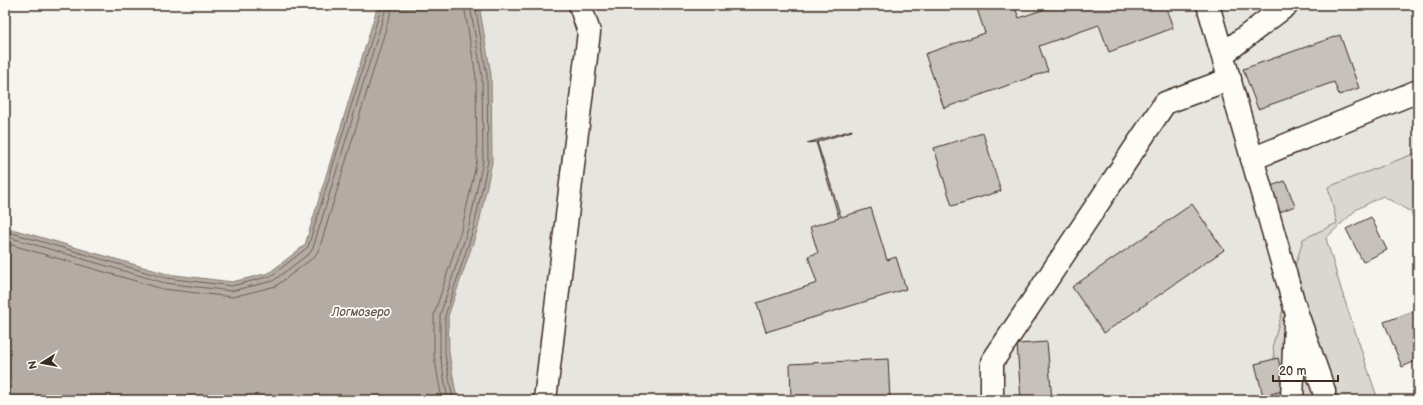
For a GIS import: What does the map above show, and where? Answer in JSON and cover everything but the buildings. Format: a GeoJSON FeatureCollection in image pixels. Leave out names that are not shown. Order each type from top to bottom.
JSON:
{"type":"FeatureCollection","features":[{"type":"Feature","properties":{"kind":"lane"},"geometry":{"type":"LineString","coordinates":[[545,400],[589,32],[580,5]]}},
{"type":"Feature","properties":{"kind":"lane"},"geometry":{"type":"LineString","coordinates":[[1208,5],[1296,311],[1324,391],[1324,400]]}},
{"type":"Feature","properties":{"kind":"lane"},"geometry":{"type":"LineString","coordinates":[[1223,54],[1287,5]]}},
{"type":"Feature","properties":{"kind":"lane"},"geometry":{"type":"LineString","coordinates":[[992,400],[992,362],[1165,103],[1230,79]]}},
{"type":"Feature","properties":{"kind":"lane"},"geometry":{"type":"LineString","coordinates":[[1252,159],[1418,92]]}},
{"type":"Feature","properties":{"kind":"lane"},"geometry":{"type":"LineString","coordinates":[[1292,400],[1296,311]]}},
{"type":"Feature","properties":{"kind":"shaded area"},"geometry":{"type":"Polygon","coordinates":[[[479,5],[1418,5],[1418,150],[1337,223],[1303,239],[1273,344],[1277,400],[457,400],[449,353],[448,316],[478,228],[492,162],[491,75],[479,5]]]}},
{"type":"Feature","properties":{"kind":"shaded area"},"geometry":{"type":"Polygon","coordinates":[[[1418,150],[1418,232],[1411,212],[1383,196],[1357,209],[1326,238],[1341,289],[1378,400],[1277,400],[1273,344],[1303,239],[1337,223],[1328,187],[1416,153],[1418,150]]]}},
{"type":"Feature","properties":{"kind":"water","name":"Логмозеро"},"geometry":{"type":"Polygon","coordinates":[[[378,5],[479,5],[491,75],[492,162],[478,228],[448,316],[449,353],[457,400],[5,400],[5,227],[167,274],[232,282],[269,273],[305,245],[378,5]]]}}]}
